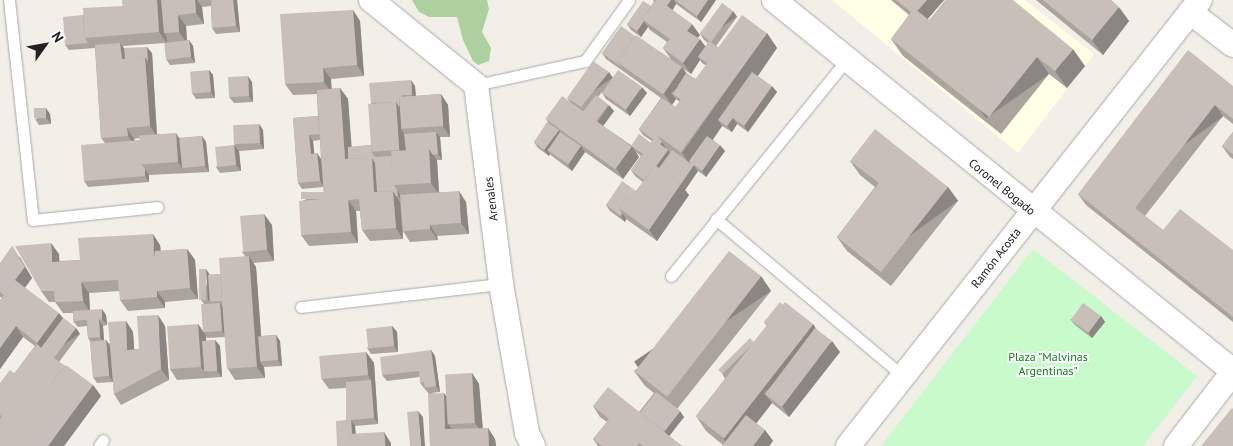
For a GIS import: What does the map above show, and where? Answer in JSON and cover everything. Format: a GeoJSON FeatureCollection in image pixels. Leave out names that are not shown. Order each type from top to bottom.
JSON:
{"type":"FeatureCollection","features":[{"type":"Feature","properties":{"kind":"street"},"geometry":{"type":"LineString","coordinates":[[371,0],[476,85]]}},
{"type":"Feature","properties":{"kind":"street","name":"Coronel Bogado"},"geometry":{"type":"LineString","coordinates":[[776,1],[846,61],[1032,212],[1233,372]]}},
{"type":"Feature","properties":{"kind":"street"},"geometry":{"type":"LineString","coordinates":[[1195,6],[1233,45]]}},
{"type":"Feature","properties":{"kind":"street","name":"Ramón Acosta"},"geometry":{"type":"LineString","coordinates":[[848,446],[1195,6]]}},
{"type":"Feature","properties":{"kind":"street","name":"Arenales"},"geometry":{"type":"LineString","coordinates":[[476,85],[501,284],[527,433],[533,446]]}},
{"type":"Feature","properties":{"kind":"street"},"geometry":{"type":"LineString","coordinates":[[1176,446],[1233,372]]}},
{"type":"Feature","properties":{"kind":"lane"},"geometry":{"type":"LineString","coordinates":[[9,0],[33,220],[157,207]]}},
{"type":"Feature","properties":{"kind":"lane"},"geometry":{"type":"LineString","coordinates":[[476,85],[585,61],[629,0]]}},
{"type":"Feature","properties":{"kind":"lane"},"geometry":{"type":"LineString","coordinates":[[670,276],[846,61]]}},
{"type":"Feature","properties":{"kind":"lane"},"geometry":{"type":"LineString","coordinates":[[716,219],[903,376]]}},
{"type":"Feature","properties":{"kind":"lane"},"geometry":{"type":"LineString","coordinates":[[301,307],[501,284]]}},
{"type":"Feature","properties":{"kind":"shaded area"},"geometry":{"type":"Polygon","coordinates":[[[832,0],[1025,0],[1094,54],[1018,153],[832,0]]]}},
{"type":"Feature","properties":{"kind":"green space"},"geometry":{"type":"Polygon","coordinates":[[[412,0],[487,0],[489,9],[482,32],[491,48],[489,61],[478,65],[473,61],[463,40],[457,17],[429,17],[419,12],[412,0]]]}},
{"type":"Feature","properties":{"kind":"green space","name":"Plaza \"Malvinas Argentinas\""},"geometry":{"type":"Polygon","coordinates":[[[1033,249],[1197,376],[1143,446],[881,446],[1033,249]]]}},
{"type":"Feature","properties":{"kind":"building"},"geometry":{"type":"Polygon","coordinates":[[[122,0],[157,0],[159,32],[85,38],[83,8],[123,6],[122,0]]]}},
{"type":"Feature","properties":{"kind":"building"},"geometry":{"type":"Polygon","coordinates":[[[161,0],[195,0],[196,13],[178,15],[179,32],[164,33],[161,0]]]}},
{"type":"Feature","properties":{"kind":"building"},"geometry":{"type":"Polygon","coordinates":[[[211,0],[233,0],[236,26],[212,28],[211,0]]]}},
{"type":"Feature","properties":{"kind":"building"},"geometry":{"type":"Polygon","coordinates":[[[656,0],[659,0],[692,24],[687,31],[700,39],[683,63],[663,48],[670,39],[642,19],[656,0]]]}},
{"type":"Feature","properties":{"kind":"building"},"geometry":{"type":"Polygon","coordinates":[[[659,0],[671,0],[667,6],[659,0]]]}},
{"type":"Feature","properties":{"kind":"building"},"geometry":{"type":"Polygon","coordinates":[[[675,0],[708,0],[697,16],[675,0]]]}},
{"type":"Feature","properties":{"kind":"building"},"geometry":{"type":"Polygon","coordinates":[[[896,0],[927,0],[917,11],[914,8],[911,12],[896,0]]]}},
{"type":"Feature","properties":{"kind":"building"},"geometry":{"type":"Polygon","coordinates":[[[945,0],[1013,0],[1073,49],[1055,71],[1037,57],[989,117],[891,39],[914,8],[929,20],[945,0]]]}},
{"type":"Feature","properties":{"kind":"building"},"geometry":{"type":"Polygon","coordinates":[[[1043,0],[1111,0],[1119,7],[1092,40],[1043,0]]]}},
{"type":"Feature","properties":{"kind":"building"},"geometry":{"type":"Polygon","coordinates":[[[643,1],[651,6],[642,19],[644,21],[637,31],[627,24],[643,1]]]}},
{"type":"Feature","properties":{"kind":"building"},"geometry":{"type":"Polygon","coordinates":[[[722,3],[733,11],[711,42],[700,34],[722,3]]]}},
{"type":"Feature","properties":{"kind":"building"},"geometry":{"type":"Polygon","coordinates":[[[353,10],[357,65],[323,68],[324,82],[285,84],[280,14],[353,10]]]}},
{"type":"Feature","properties":{"kind":"building"},"geometry":{"type":"Polygon","coordinates":[[[83,15],[85,38],[88,43],[65,45],[63,17],[83,15]]]}},
{"type":"Feature","properties":{"kind":"building"},"geometry":{"type":"Polygon","coordinates":[[[742,15],[767,33],[681,152],[656,134],[742,15]]]}},
{"type":"Feature","properties":{"kind":"building"},"geometry":{"type":"Polygon","coordinates":[[[621,26],[635,36],[617,62],[621,67],[602,53],[621,26]]]}},
{"type":"Feature","properties":{"kind":"building"},"geometry":{"type":"Polygon","coordinates":[[[636,35],[682,67],[663,94],[617,62],[636,35]]]}},
{"type":"Feature","properties":{"kind":"building"},"geometry":{"type":"Polygon","coordinates":[[[189,40],[191,57],[166,60],[164,43],[189,40]]]}},
{"type":"Feature","properties":{"kind":"building"},"geometry":{"type":"Polygon","coordinates":[[[709,41],[719,48],[708,63],[698,57],[709,41]]]}},
{"type":"Feature","properties":{"kind":"building"},"geometry":{"type":"Polygon","coordinates":[[[120,43],[122,59],[145,57],[150,126],[127,128],[128,136],[101,138],[95,45],[120,43]]]}},
{"type":"Feature","properties":{"kind":"building"},"geometry":{"type":"Polygon","coordinates":[[[147,47],[148,62],[145,57],[125,59],[124,48],[147,47]]]}},
{"type":"Feature","properties":{"kind":"building"},"geometry":{"type":"Polygon","coordinates":[[[1188,50],[1233,86],[1233,119],[1215,105],[1135,208],[1163,230],[1180,209],[1233,250],[1233,317],[1078,194],[1188,50]]]}},
{"type":"Feature","properties":{"kind":"building"},"geometry":{"type":"Polygon","coordinates":[[[593,61],[609,72],[581,107],[567,98],[593,61]]]}},
{"type":"Feature","properties":{"kind":"building"},"geometry":{"type":"Polygon","coordinates":[[[209,70],[211,92],[192,94],[190,72],[209,70]]]}},
{"type":"Feature","properties":{"kind":"building"},"geometry":{"type":"Polygon","coordinates":[[[618,70],[642,87],[626,110],[602,93],[618,70]]]}},
{"type":"Feature","properties":{"kind":"building"},"geometry":{"type":"Polygon","coordinates":[[[752,72],[772,86],[744,126],[733,118],[727,126],[718,120],[752,72]]]}},
{"type":"Feature","properties":{"kind":"building"},"geometry":{"type":"Polygon","coordinates":[[[686,73],[697,80],[684,101],[673,94],[686,73]]]}},
{"type":"Feature","properties":{"kind":"building"},"geometry":{"type":"Polygon","coordinates":[[[248,76],[249,96],[229,97],[228,77],[248,76]]]}},
{"type":"Feature","properties":{"kind":"building"},"geometry":{"type":"Polygon","coordinates":[[[411,80],[412,95],[402,95],[402,97],[399,97],[399,107],[396,102],[371,103],[369,83],[411,80]]]}},
{"type":"Feature","properties":{"kind":"building"},"geometry":{"type":"Polygon","coordinates":[[[340,88],[345,159],[372,158],[374,192],[393,191],[396,228],[362,230],[359,199],[348,200],[351,232],[301,235],[299,201],[324,199],[317,90],[340,88]]]}},
{"type":"Feature","properties":{"kind":"building"},"geometry":{"type":"Polygon","coordinates":[[[441,94],[443,126],[401,129],[399,97],[441,94]]]}},
{"type":"Feature","properties":{"kind":"building"},"geometry":{"type":"Polygon","coordinates":[[[596,95],[609,105],[596,121],[583,112],[596,95]]]}},
{"type":"Feature","properties":{"kind":"building"},"geometry":{"type":"Polygon","coordinates":[[[562,96],[632,147],[615,169],[546,119],[562,96]]]}},
{"type":"Feature","properties":{"kind":"building"},"geometry":{"type":"Polygon","coordinates":[[[662,98],[676,108],[657,135],[662,142],[660,144],[668,150],[644,180],[631,170],[643,154],[631,146],[639,134],[651,143],[653,139],[639,129],[662,98]]]}},
{"type":"Feature","properties":{"kind":"building"},"geometry":{"type":"Polygon","coordinates":[[[396,102],[399,150],[371,152],[368,104],[396,102]]]}},
{"type":"Feature","properties":{"kind":"building"},"geometry":{"type":"Polygon","coordinates":[[[34,108],[46,108],[46,118],[34,118],[34,108]]]}},
{"type":"Feature","properties":{"kind":"building"},"geometry":{"type":"Polygon","coordinates":[[[318,116],[320,134],[309,135],[311,154],[317,153],[320,181],[298,183],[293,118],[318,116]]]}},
{"type":"Feature","properties":{"kind":"building"},"geometry":{"type":"Polygon","coordinates":[[[547,122],[559,130],[544,150],[534,142],[547,122]]]}},
{"type":"Feature","properties":{"kind":"building"},"geometry":{"type":"Polygon","coordinates":[[[259,124],[260,143],[234,144],[233,125],[259,124]]]}},
{"type":"Feature","properties":{"kind":"building"},"geometry":{"type":"Polygon","coordinates":[[[875,129],[948,187],[881,272],[837,237],[879,183],[850,161],[875,129]]]}},
{"type":"Feature","properties":{"kind":"building"},"geometry":{"type":"Polygon","coordinates":[[[436,132],[438,154],[433,155],[429,149],[406,151],[404,134],[436,132]]]}},
{"type":"Feature","properties":{"kind":"building"},"geometry":{"type":"Polygon","coordinates":[[[560,132],[581,146],[568,164],[548,150],[560,132]]]}},
{"type":"Feature","properties":{"kind":"building"},"geometry":{"type":"Polygon","coordinates":[[[1233,132],[1233,154],[1222,146],[1233,132]]]}},
{"type":"Feature","properties":{"kind":"building"},"geometry":{"type":"Polygon","coordinates":[[[176,133],[178,162],[141,165],[139,136],[176,133]]]}},
{"type":"Feature","properties":{"kind":"building"},"geometry":{"type":"Polygon","coordinates":[[[202,136],[205,166],[182,168],[179,138],[202,136]]]}},
{"type":"Feature","properties":{"kind":"building"},"geometry":{"type":"Polygon","coordinates":[[[707,136],[720,145],[702,171],[694,165],[681,184],[659,168],[672,150],[691,164],[689,161],[707,136]]]}},
{"type":"Feature","properties":{"kind":"building"},"geometry":{"type":"Polygon","coordinates":[[[140,140],[145,176],[84,181],[81,145],[140,140]]]}},
{"type":"Feature","properties":{"kind":"building"},"geometry":{"type":"Polygon","coordinates":[[[234,145],[236,165],[217,167],[215,147],[234,145]]]}},
{"type":"Feature","properties":{"kind":"building"},"geometry":{"type":"Polygon","coordinates":[[[371,145],[371,152],[375,157],[391,156],[394,185],[398,196],[393,191],[377,192],[375,163],[372,158],[348,159],[348,147],[371,145]]]}},
{"type":"Feature","properties":{"kind":"building"},"geometry":{"type":"Polygon","coordinates":[[[429,149],[431,183],[393,185],[391,151],[429,149]]]}},
{"type":"Feature","properties":{"kind":"building"},"geometry":{"type":"Polygon","coordinates":[[[655,165],[681,184],[649,230],[619,208],[632,189],[636,192],[655,165]]]}},
{"type":"Feature","properties":{"kind":"building"},"geometry":{"type":"Polygon","coordinates":[[[622,181],[636,192],[632,189],[619,208],[622,213],[621,216],[606,205],[622,181]]]}},
{"type":"Feature","properties":{"kind":"building"},"geometry":{"type":"Polygon","coordinates":[[[459,191],[461,223],[430,225],[430,229],[403,231],[400,195],[459,191]]]}},
{"type":"Feature","properties":{"kind":"building"},"geometry":{"type":"Polygon","coordinates":[[[301,192],[324,192],[324,199],[301,199],[301,192]]]}},
{"type":"Feature","properties":{"kind":"building"},"geometry":{"type":"Polygon","coordinates":[[[264,214],[267,250],[243,252],[240,216],[264,214]]]}},
{"type":"Feature","properties":{"kind":"building"},"geometry":{"type":"Polygon","coordinates":[[[153,234],[154,257],[155,251],[187,249],[190,288],[157,291],[157,297],[120,300],[118,280],[81,282],[83,301],[55,302],[54,291],[41,291],[15,246],[51,243],[52,262],[80,260],[78,238],[153,234]]]}},
{"type":"Feature","properties":{"kind":"building"},"geometry":{"type":"Polygon","coordinates":[[[12,246],[25,267],[15,280],[59,313],[37,343],[16,326],[0,348],[0,300],[4,295],[0,292],[0,263],[12,246]]]}},
{"type":"Feature","properties":{"kind":"building"},"geometry":{"type":"Polygon","coordinates":[[[729,251],[761,276],[667,397],[635,372],[729,251]]]}},
{"type":"Feature","properties":{"kind":"building"},"geometry":{"type":"Polygon","coordinates":[[[249,256],[257,367],[227,369],[219,258],[249,256]]]}},
{"type":"Feature","properties":{"kind":"building"},"geometry":{"type":"Polygon","coordinates":[[[199,269],[206,269],[206,300],[199,300],[199,269]]]}},
{"type":"Feature","properties":{"kind":"building"},"geometry":{"type":"Polygon","coordinates":[[[220,274],[222,301],[210,302],[208,275],[220,274]]]}},
{"type":"Feature","properties":{"kind":"building"},"geometry":{"type":"Polygon","coordinates":[[[780,302],[783,305],[768,325],[764,322],[780,302]]]}},
{"type":"Feature","properties":{"kind":"building"},"geometry":{"type":"Polygon","coordinates":[[[785,302],[813,324],[724,438],[696,416],[785,302]]]}},
{"type":"Feature","properties":{"kind":"building"},"geometry":{"type":"Polygon","coordinates":[[[220,303],[222,331],[203,332],[201,304],[220,303]]]}},
{"type":"Feature","properties":{"kind":"building"},"geometry":{"type":"Polygon","coordinates":[[[1083,303],[1101,316],[1088,333],[1071,320],[1083,303]]]}},
{"type":"Feature","properties":{"kind":"building"},"geometry":{"type":"Polygon","coordinates":[[[102,309],[102,319],[99,320],[100,337],[88,338],[87,320],[73,321],[73,311],[102,309]]]}},
{"type":"Feature","properties":{"kind":"building"},"geometry":{"type":"Polygon","coordinates":[[[158,315],[161,369],[114,394],[108,322],[126,321],[127,350],[139,349],[137,316],[158,315]]]}},
{"type":"Feature","properties":{"kind":"building"},"geometry":{"type":"Polygon","coordinates":[[[63,318],[76,328],[54,358],[65,366],[42,396],[14,374],[37,344],[41,348],[63,318]]]}},
{"type":"Feature","properties":{"kind":"building"},"geometry":{"type":"Polygon","coordinates":[[[198,324],[201,367],[170,369],[167,326],[198,324]]]}},
{"type":"Feature","properties":{"kind":"building"},"geometry":{"type":"Polygon","coordinates":[[[392,326],[394,346],[368,349],[366,329],[392,326]]]}},
{"type":"Feature","properties":{"kind":"building"},"geometry":{"type":"Polygon","coordinates":[[[815,328],[832,341],[782,407],[765,394],[815,328]]]}},
{"type":"Feature","properties":{"kind":"building"},"geometry":{"type":"Polygon","coordinates":[[[276,335],[278,360],[260,361],[258,337],[276,335]]]}},
{"type":"Feature","properties":{"kind":"building"},"geometry":{"type":"Polygon","coordinates":[[[750,338],[754,342],[722,374],[718,370],[750,338]]]}},
{"type":"Feature","properties":{"kind":"building"},"geometry":{"type":"Polygon","coordinates":[[[106,340],[109,376],[93,377],[90,341],[106,340]]]}},
{"type":"Feature","properties":{"kind":"building"},"geometry":{"type":"Polygon","coordinates":[[[215,340],[217,371],[204,372],[202,341],[215,340]]]}},
{"type":"Feature","properties":{"kind":"building"},"geometry":{"type":"Polygon","coordinates":[[[431,350],[436,386],[425,388],[424,382],[420,383],[419,371],[382,375],[380,357],[431,350]]]}},
{"type":"Feature","properties":{"kind":"building"},"geometry":{"type":"Polygon","coordinates":[[[366,352],[368,375],[321,379],[319,356],[366,352]]]}},
{"type":"Feature","properties":{"kind":"building"},"geometry":{"type":"Polygon","coordinates":[[[66,365],[93,385],[48,446],[0,446],[0,419],[2,416],[0,415],[0,383],[10,370],[42,396],[66,365]]]}},
{"type":"Feature","properties":{"kind":"building"},"geometry":{"type":"Polygon","coordinates":[[[472,373],[475,423],[448,424],[445,374],[472,373]]]}},
{"type":"Feature","properties":{"kind":"building"},"geometry":{"type":"Polygon","coordinates":[[[371,380],[374,418],[351,420],[352,434],[349,434],[350,446],[337,446],[336,421],[346,420],[346,382],[371,380]]]}},
{"type":"Feature","properties":{"kind":"building"},"geometry":{"type":"Polygon","coordinates":[[[608,387],[682,446],[643,446],[639,443],[637,446],[602,446],[593,439],[609,419],[593,406],[608,387]]]}},
{"type":"Feature","properties":{"kind":"building"},"geometry":{"type":"Polygon","coordinates":[[[656,392],[680,411],[664,432],[640,412],[656,392]]]}},
{"type":"Feature","properties":{"kind":"building"},"geometry":{"type":"Polygon","coordinates":[[[444,393],[445,429],[488,428],[489,446],[430,446],[428,394],[444,393]]]}},
{"type":"Feature","properties":{"kind":"building"},"geometry":{"type":"Polygon","coordinates":[[[1232,408],[1233,446],[1201,446],[1232,408]]]}},
{"type":"Feature","properties":{"kind":"building"},"geometry":{"type":"Polygon","coordinates":[[[418,411],[421,446],[410,446],[407,412],[418,411]]]}},
{"type":"Feature","properties":{"kind":"building"},"geometry":{"type":"Polygon","coordinates":[[[746,415],[765,430],[753,446],[722,446],[746,415]]]}},
{"type":"Feature","properties":{"kind":"building"},"geometry":{"type":"Polygon","coordinates":[[[384,432],[385,446],[350,446],[349,434],[384,432]]]}}]}
